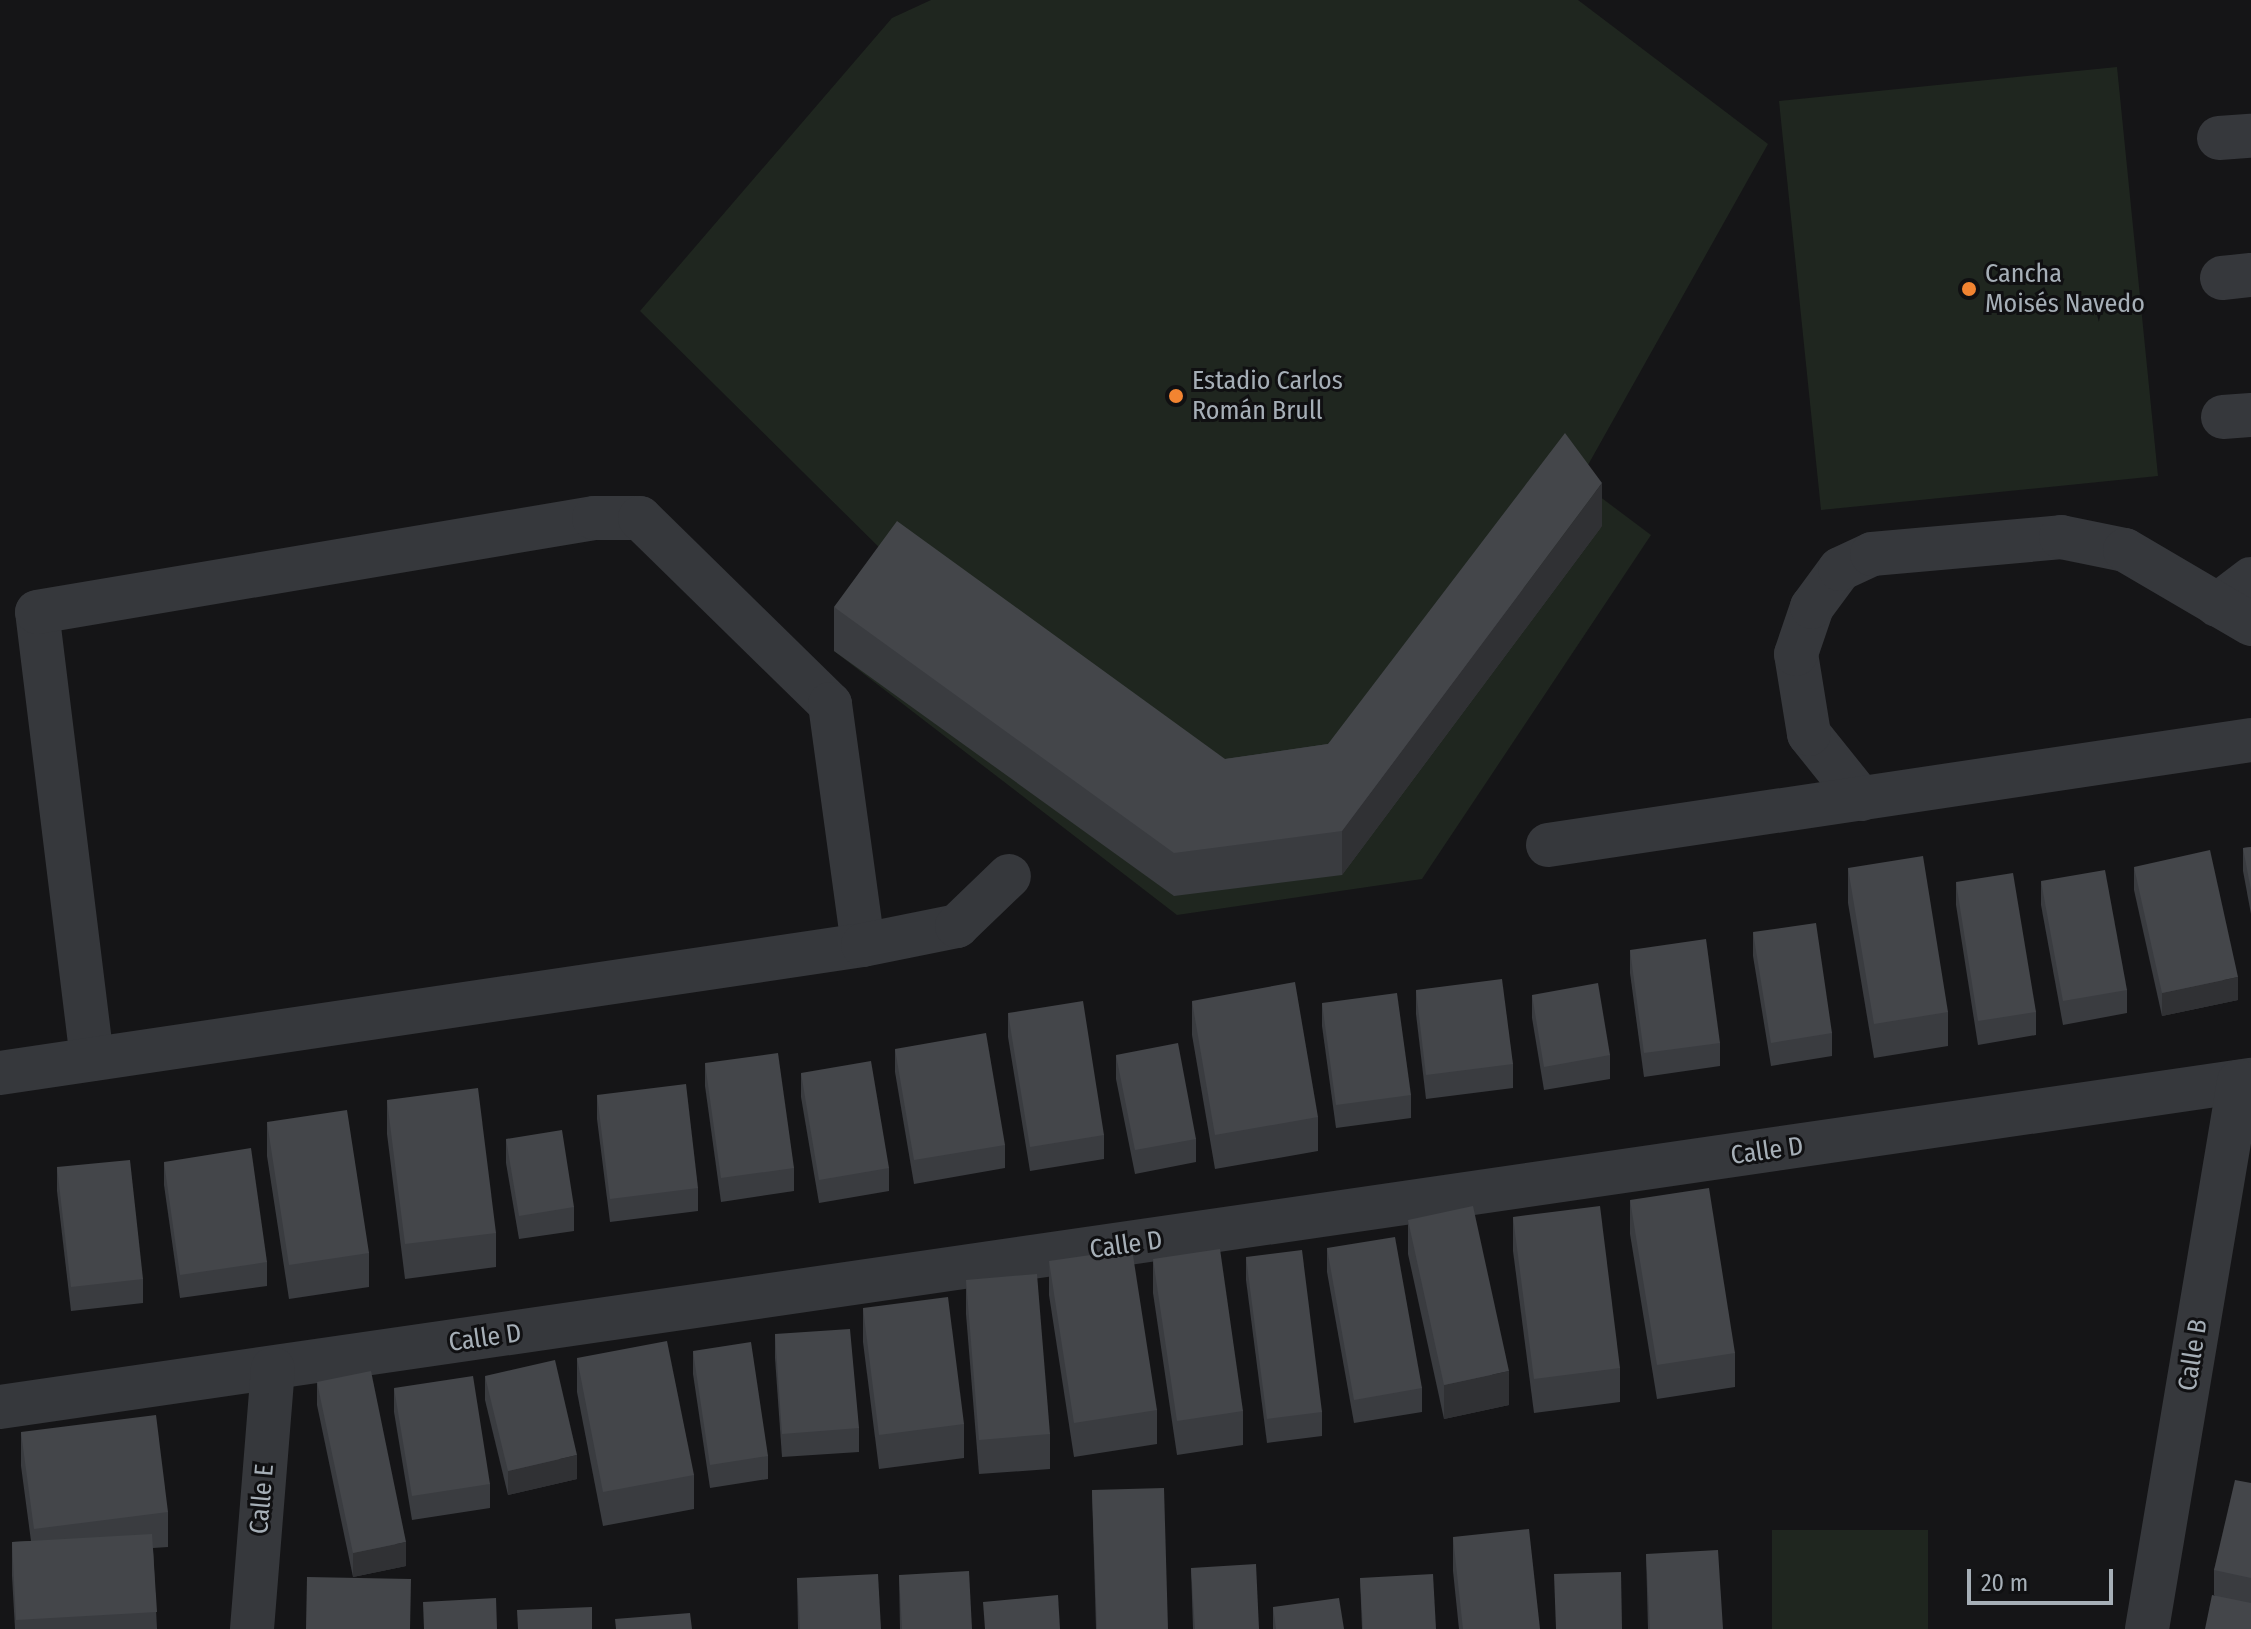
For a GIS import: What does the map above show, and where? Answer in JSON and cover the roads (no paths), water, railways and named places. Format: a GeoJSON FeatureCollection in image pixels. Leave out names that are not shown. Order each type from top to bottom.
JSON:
{"type":"FeatureCollection","features":[{"type":"Feature","properties":{"kind":"street"},"geometry":{"type":"LineString","coordinates":[[92,1059],[37,612],[594,518],[640,518],[830,704],[863,945]]}},
{"type":"Feature","properties":{"kind":"street"},"geometry":{"type":"LineString","coordinates":[[1861,799],[1809,734],[1797,666],[1796,654],[1812,607],[1840,569],[1872,554],[2061,537],[2125,550],[2240,603]]}},
{"type":"Feature","properties":{"kind":"street"},"geometry":{"type":"LineString","coordinates":[[1548,845],[2251,740]]}},
{"type":"Feature","properties":{"kind":"street"},"geometry":{"type":"LineString","coordinates":[[0,1073],[863,945],[957,926],[1009,876]]}},
{"type":"Feature","properties":{"kind":"street","name":"Calle D"},"geometry":{"type":"LineString","coordinates":[[0,1407],[2245,1081]]}},
{"type":"Feature","properties":{"kind":"street","name":"Calle B"},"geometry":{"type":"LineString","coordinates":[[2147,1629],[2245,1081]]}},
{"type":"Feature","properties":{"kind":"street","name":"Calle E"},"geometry":{"type":"LineString","coordinates":[[252,1629],[273,1369]]}},
{"type":"Feature","properties":{"kind":"place","name":"Cancha Moisés Navedo"},"geometry":{"type":"Point","coordinates":[1969,289]}},
{"type":"Feature","properties":{"kind":"place","name":"Estadio Carlos Román Brull"},"geometry":{"type":"Point","coordinates":[1176,396]}}]}
